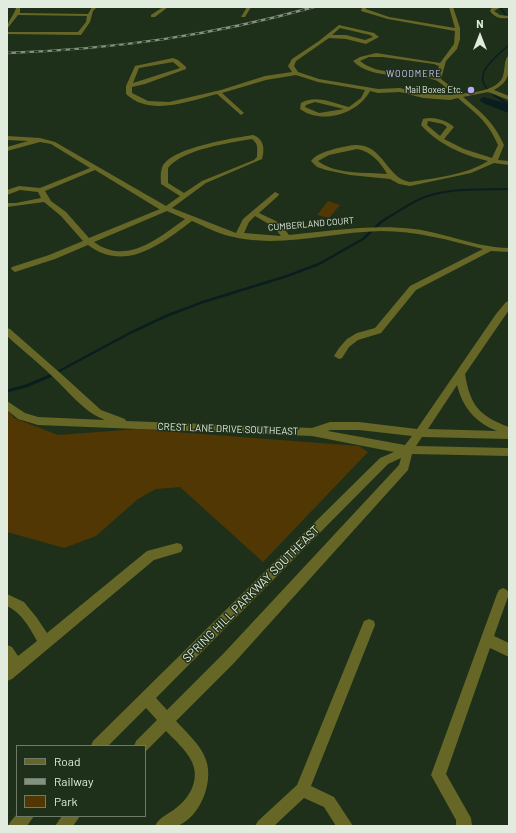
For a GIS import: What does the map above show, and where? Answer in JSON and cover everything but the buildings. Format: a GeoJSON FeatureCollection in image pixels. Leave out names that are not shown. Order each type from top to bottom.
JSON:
{"type":"FeatureCollection","features":[{"type":"Feature","properties":{"kind":"street"},"geometry":{"type":"LineString","coordinates":[[7,28],[17,14],[19,7]]}},
{"type":"Feature","properties":{"kind":"street"},"geometry":{"type":"LineString","coordinates":[[7,33],[79,34],[88,22],[95,7]]}},
{"type":"Feature","properties":{"kind":"street"},"geometry":{"type":"LineString","coordinates":[[153,16],[166,7]]}},
{"type":"Feature","properties":{"kind":"street"},"geometry":{"type":"LineString","coordinates":[[243,16],[249,7]]}},
{"type":"Feature","properties":{"kind":"street"},"geometry":{"type":"LineString","coordinates":[[364,7],[362,10],[378,16],[457,30]]}},
{"type":"Feature","properties":{"kind":"street"},"geometry":{"type":"LineString","coordinates":[[438,79],[441,75],[442,65],[456,47],[459,37],[451,7]]}},
{"type":"Feature","properties":{"kind":"street"},"geometry":{"type":"LineString","coordinates":[[499,7],[494,8],[492,11],[495,15],[498,17],[509,17]]}},
{"type":"Feature","properties":{"kind":"street"},"geometry":{"type":"LineString","coordinates":[[17,14],[90,15]]}},
{"type":"Feature","properties":{"kind":"street"},"geometry":{"type":"LineString","coordinates":[[296,73],[291,66],[294,60],[328,36],[336,28],[343,26],[376,36],[368,42],[346,37],[328,36]]}},
{"type":"Feature","properties":{"kind":"street"},"geometry":{"type":"LineString","coordinates":[[392,177],[383,163],[364,148],[357,147],[328,153],[314,160],[319,166],[333,170],[392,177],[402,183],[414,183],[472,172],[496,158],[501,145],[494,129],[486,119],[438,79],[426,76],[400,75],[360,66],[356,62],[364,57],[381,55],[430,61],[442,65]]}},
{"type":"Feature","properties":{"kind":"street"},"geometry":{"type":"LineString","coordinates":[[129,86],[181,69],[184,66],[173,60],[140,65],[136,68],[129,86],[130,95],[143,102],[153,104],[181,102],[193,97],[218,92],[265,78],[296,73],[318,80],[368,90],[400,90],[435,98],[460,98],[489,90],[503,80],[506,75],[506,68],[509,58]]}},
{"type":"Feature","properties":{"kind":"street"},"geometry":{"type":"LineString","coordinates":[[435,98],[440,92],[450,89],[475,94]]}},
{"type":"Feature","properties":{"kind":"street"},"geometry":{"type":"LineString","coordinates":[[350,109],[315,100],[308,101],[301,107],[309,113],[317,114],[350,109],[363,99],[368,90]]}},
{"type":"Feature","properties":{"kind":"street"},"geometry":{"type":"LineString","coordinates":[[489,90],[509,98]]}},
{"type":"Feature","properties":{"kind":"street"},"geometry":{"type":"LineString","coordinates":[[218,92],[241,113]]}},
{"type":"Feature","properties":{"kind":"street"},"geometry":{"type":"LineString","coordinates":[[15,269],[52,257],[166,209],[185,196],[191,190],[204,182],[235,171],[260,158],[259,141],[253,137],[214,142],[168,164],[165,168],[164,184],[185,196]]}},
{"type":"Feature","properties":{"kind":"street","name":"CUMBERLAND COURT"},"geometry":{"type":"LineString","coordinates":[[7,138],[40,140],[53,143],[166,209],[230,234],[262,238],[287,238],[381,229],[440,235],[493,249],[509,250]]}},
{"type":"Feature","properties":{"kind":"street"},"geometry":{"type":"LineString","coordinates":[[439,138],[449,145],[493,161],[509,163]]}},
{"type":"Feature","properties":{"kind":"street"},"geometry":{"type":"LineString","coordinates":[[7,149],[40,140]]}},
{"type":"Feature","properties":{"kind":"street"},"geometry":{"type":"LineString","coordinates":[[500,141],[509,143]]}},
{"type":"Feature","properties":{"kind":"street"},"geometry":{"type":"LineString","coordinates":[[7,193],[19,188],[41,190],[95,168]]}},
{"type":"Feature","properties":{"kind":"street"},"geometry":{"type":"LineString","coordinates":[[41,190],[44,200],[64,215],[89,241],[107,252],[122,254],[136,252],[157,242],[190,219]]}},
{"type":"Feature","properties":{"kind":"street"},"geometry":{"type":"LineString","coordinates":[[239,235],[242,226],[274,194]]}},
{"type":"Feature","properties":{"kind":"street"},"geometry":{"type":"LineString","coordinates":[[7,205],[19,205],[44,200]]}},
{"type":"Feature","properties":{"kind":"street"},"geometry":{"type":"LineString","coordinates":[[254,213],[277,225],[287,238]]}},
{"type":"Feature","properties":{"kind":"street"},"geometry":{"type":"LineString","coordinates":[[338,356],[343,347],[364,332],[378,331],[413,288],[493,249]]}},
{"type":"Feature","properties":{"kind":"street","name":"CUMBERLAND COURT"},"geometry":{"type":"LineString","coordinates":[[493,249],[509,258]]}},
{"type":"Feature","properties":{"kind":"street"},"geometry":{"type":"LineString","coordinates":[[142,745],[229,658],[404,467],[408,450],[499,316],[509,304]]}},
{"type":"Feature","properties":{"kind":"street"},"geometry":{"type":"LineString","coordinates":[[7,331],[37,359],[56,374],[81,400],[92,409],[119,422],[144,426]]}},
{"type":"Feature","properties":{"kind":"street"},"geometry":{"type":"LineString","coordinates":[[460,374],[464,398],[473,411],[482,420],[509,431]]}},
{"type":"Feature","properties":{"kind":"street"},"geometry":{"type":"LineString","coordinates":[[7,405],[22,416],[38,421],[144,426]]}},
{"type":"Feature","properties":{"kind":"street","name":"CREST LANE DRIVE SOUTHEAST"},"geometry":{"type":"LineString","coordinates":[[144,426],[312,432],[408,450],[509,452]]}},
{"type":"Feature","properties":{"kind":"street","name":"CREST LANE DRIVE SOUTHEAST"},"geometry":{"type":"LineString","coordinates":[[312,432],[330,426],[359,426],[420,433],[509,435]]}},
{"type":"Feature","properties":{"kind":"street","name":"SPRING HILL PARKWAY SOUTHEAST"},"geometry":{"type":"LineString","coordinates":[[99,745],[384,461],[408,450]]}},
{"type":"Feature","properties":{"kind":"street"},"geometry":{"type":"LineString","coordinates":[[7,674],[151,555],[177,548]]}},
{"type":"Feature","properties":{"kind":"street"},"geometry":{"type":"LineString","coordinates":[[464,826],[463,818],[438,775],[503,594]]}},
{"type":"Feature","properties":{"kind":"street"},"geometry":{"type":"LineString","coordinates":[[7,600],[20,606],[33,622],[45,643]]}},
{"type":"Feature","properties":{"kind":"street"},"geometry":{"type":"LineString","coordinates":[[263,826],[302,790],[369,625]]}},
{"type":"Feature","properties":{"kind":"street"},"geometry":{"type":"LineString","coordinates":[[487,639],[509,650]]}},
{"type":"Feature","properties":{"kind":"street"},"geometry":{"type":"LineString","coordinates":[[7,652],[17,665]]}},
{"type":"Feature","properties":{"kind":"street"},"geometry":{"type":"LineString","coordinates":[[147,698],[200,760],[203,769],[202,781],[193,802],[186,810],[163,826]]}},
{"type":"Feature","properties":{"kind":"street"},"geometry":{"type":"LineString","coordinates":[[302,790],[329,802],[345,826]]}},
{"type":"Feature","properties":{"kind":"street"},"geometry":{"type":"LineString","coordinates":[[16,826],[25,817]]}},
{"type":"Feature","properties":{"kind":"street"},"geometry":{"type":"LineString","coordinates":[[62,826],[71,817]]}},
{"type":"Feature","properties":{"kind":"green space"},"geometry":{"type":"Polygon","coordinates":[[[328,201],[340,205],[329,218],[317,215],[328,201]]]}},
{"type":"Feature","properties":{"kind":"green space"},"geometry":{"type":"Polygon","coordinates":[[[7,409],[14,418],[58,435],[137,429],[359,446],[368,452],[263,562],[180,487],[156,489],[138,499],[96,536],[64,548],[7,532],[7,409]]]}},
{"type":"Feature","properties":{"kind":"water"},"geometry":{"type":"Polygon","coordinates":[[[483,97],[509,104],[509,113],[485,104],[479,100],[483,97]]]}},
{"type":"Feature","properties":{"kind":"waterway"},"geometry":{"type":"LineString","coordinates":[[500,7],[509,20]]}},
{"type":"Feature","properties":{"kind":"waterway"},"geometry":{"type":"LineString","coordinates":[[496,96],[483,83],[483,76],[485,69],[490,63],[509,45]]}},
{"type":"Feature","properties":{"kind":"waterway"},"geometry":{"type":"LineString","coordinates":[[494,95],[508,104]]}},
{"type":"Feature","properties":{"kind":"waterway"},"geometry":{"type":"LineString","coordinates":[[386,219],[414,202],[439,193],[462,190],[509,189]]}},
{"type":"Feature","properties":{"kind":"waterway"},"geometry":{"type":"LineString","coordinates":[[51,375],[130,333],[166,316],[203,302],[287,276],[319,264],[363,239],[387,218]]}},
{"type":"Feature","properties":{"kind":"waterway"},"geometry":{"type":"LineString","coordinates":[[7,391],[26,386],[51,375]]}},
{"type":"Feature","properties":{"kind":"railway"},"geometry":{"type":"LineString","coordinates":[[7,53],[86,48],[162,39],[237,26],[314,7]]}},
{"type":"Feature","properties":{"kind":"place","name":"Mail Boxes Etc."},"geometry":{"type":"Point","coordinates":[471,90]}},
{"type":"Feature","properties":{"kind":"district","name":"WOODMERE"},"geometry":{"type":"Point","coordinates":[414,74]}}]}
